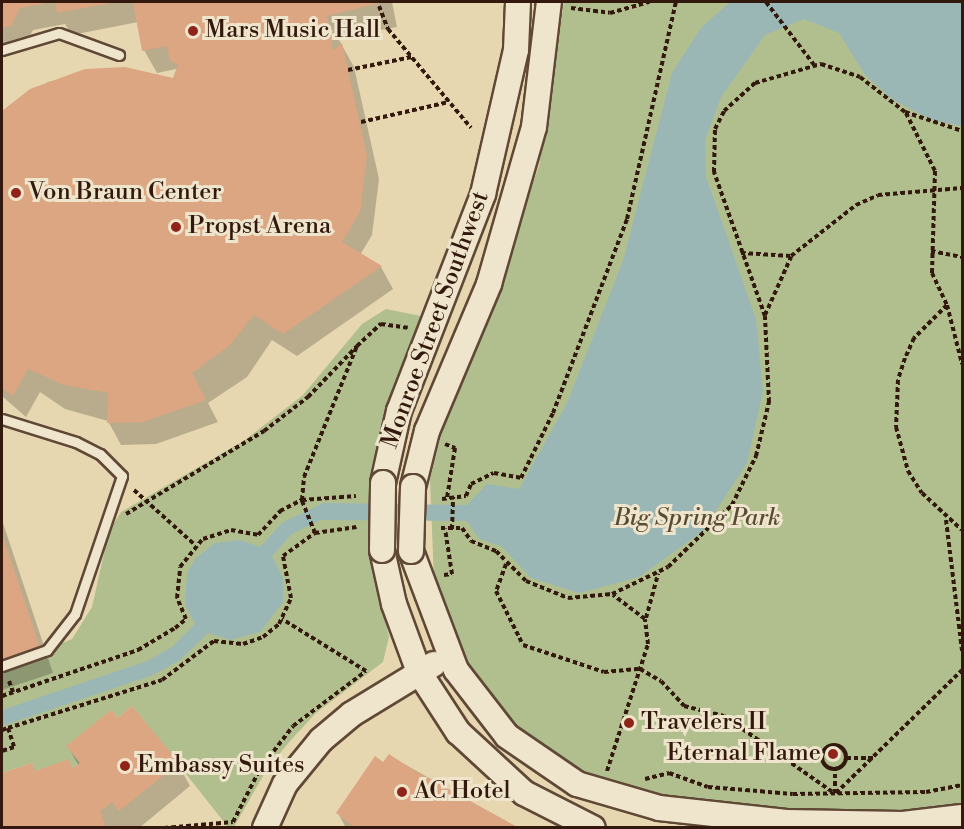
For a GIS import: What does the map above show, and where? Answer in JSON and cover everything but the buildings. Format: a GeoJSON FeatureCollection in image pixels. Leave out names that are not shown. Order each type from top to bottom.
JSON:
{"type":"FeatureCollection","features":[{"type":"Feature","properties":{"kind":"street","name":"Monroe Street Southwest"},"geometry":{"type":"LineString","coordinates":[[518,2],[516,50],[483,194],[399,411],[383,483],[382,550],[394,604],[419,672],[453,724],[487,763],[541,804],[593,828]]}},
{"type":"Feature","properties":{"kind":"street","name":"Monroe Street Southwest"},"geometry":{"type":"LineString","coordinates":[[560,5],[532,137],[489,284],[427,431],[413,487],[411,551],[451,663],[507,736],[577,784],[621,800],[704,814],[866,826],[903,826],[963,817]]}},
{"type":"Feature","properties":{"kind":"street"},"geometry":{"type":"LineString","coordinates":[[265,828],[285,784],[321,740],[419,672],[451,663]]}},
{"type":"Feature","properties":{"kind":"lane"},"geometry":{"type":"LineString","coordinates":[[2,50],[59,33],[119,55]]}},
{"type":"Feature","properties":{"kind":"lane"},"geometry":{"type":"LineString","coordinates":[[2,419],[76,442],[100,453],[122,476],[75,614],[47,650],[2,666]]}},
{"type":"Feature","properties":{"kind":"path"},"geometry":{"type":"LineString","coordinates":[[560,5],[610,13],[649,2]]}},
{"type":"Feature","properties":{"kind":"path"},"geometry":{"type":"LineString","coordinates":[[442,499],[466,496],[471,484],[494,473],[520,478],[561,393],[627,219],[676,2]]}},
{"type":"Feature","properties":{"kind":"path"},"geometry":{"type":"LineString","coordinates":[[766,2],[815,66]]}},
{"type":"Feature","properties":{"kind":"path"},"geometry":{"type":"LineString","coordinates":[[380,6],[388,29],[471,128]]}},
{"type":"Feature","properties":{"kind":"path"},"geometry":{"type":"LineString","coordinates":[[348,70],[412,57]]}},
{"type":"Feature","properties":{"kind":"path"},"geometry":{"type":"LineString","coordinates":[[452,574],[443,528],[462,528],[485,549],[496,551],[506,564],[552,594],[593,600],[612,594],[659,572],[711,531],[749,473],[769,402],[765,316],[740,252],[714,172],[715,129],[732,102],[755,83],[815,66],[860,77],[905,112],[963,131]]}},
{"type":"Feature","properties":{"kind":"path"},"geometry":{"type":"LineString","coordinates":[[361,122],[449,102]]}},
{"type":"Feature","properties":{"kind":"path"},"geometry":{"type":"LineString","coordinates":[[905,112],[928,151],[936,187],[931,251],[932,273],[947,305],[963,364]]}},
{"type":"Feature","properties":{"kind":"path"},"geometry":{"type":"LineString","coordinates":[[765,316],[791,256],[856,205],[878,195],[936,187],[963,188]]}},
{"type":"Feature","properties":{"kind":"path"},"geometry":{"type":"LineString","coordinates":[[931,251],[963,257]]}},
{"type":"Feature","properties":{"kind":"path"},"geometry":{"type":"LineString","coordinates":[[740,252],[791,256]]}},
{"type":"Feature","properties":{"kind":"path"},"geometry":{"type":"LineString","coordinates":[[947,305],[914,338],[898,380],[895,405],[908,471],[946,519],[963,530]]}},
{"type":"Feature","properties":{"kind":"path"},"geometry":{"type":"LineString","coordinates":[[120,521],[145,501],[264,431],[308,397],[381,324],[411,329]]}},
{"type":"Feature","properties":{"kind":"path"},"geometry":{"type":"LineString","coordinates":[[315,533],[302,500],[304,477],[357,346]]}},
{"type":"Feature","properties":{"kind":"path"},"geometry":{"type":"LineString","coordinates":[[447,498],[455,448]]}},
{"type":"Feature","properties":{"kind":"path"},"geometry":{"type":"LineString","coordinates":[[122,476],[145,501],[195,546]]}},
{"type":"Feature","properties":{"kind":"path"},"geometry":{"type":"LineString","coordinates":[[2,696],[144,647],[175,628],[186,619],[177,598],[178,574],[195,546],[225,531],[258,535],[280,511],[302,500],[357,496]]}},
{"type":"Feature","properties":{"kind":"path"},"geometry":{"type":"LineString","coordinates":[[452,529],[453,497]]}},
{"type":"Feature","properties":{"kind":"path"},"geometry":{"type":"LineString","coordinates":[[946,519],[963,651]]}},
{"type":"Feature","properties":{"kind":"path"},"geometry":{"type":"LineString","coordinates":[[2,730],[162,680],[214,641],[255,641],[282,619],[292,589],[283,556],[315,533],[357,527]]}},
{"type":"Feature","properties":{"kind":"path"},"geometry":{"type":"LineString","coordinates":[[506,564],[496,591],[522,645],[604,672],[640,669],[661,681],[684,706],[724,716],[835,794]]}},
{"type":"Feature","properties":{"kind":"path"},"geometry":{"type":"LineString","coordinates":[[606,772],[648,644],[645,619],[659,572]]}},
{"type":"Feature","properties":{"kind":"path"},"geometry":{"type":"LineString","coordinates":[[612,594],[645,619]]}},
{"type":"Feature","properties":{"kind":"path"},"geometry":{"type":"LineString","coordinates":[[164,828],[233,822],[260,769],[293,726],[366,671],[282,619]]}},
{"type":"Feature","properties":{"kind":"path"},"geometry":{"type":"LineString","coordinates":[[835,794],[875,758],[963,670]]}},
{"type":"Feature","properties":{"kind":"path"},"geometry":{"type":"LineString","coordinates":[[13,692],[8,676],[16,673]]}},
{"type":"Feature","properties":{"kind":"path"},"geometry":{"type":"LineString","coordinates":[[2,751],[14,747],[8,728]]}},
{"type":"Feature","properties":{"kind":"path"},"geometry":{"type":"LineString","coordinates":[[821,758],[833,745],[846,758],[875,758]]}},
{"type":"Feature","properties":{"kind":"path"},"geometry":{"type":"LineString","coordinates":[[785,759],[821,758],[835,769]]}},
{"type":"Feature","properties":{"kind":"path"},"geometry":{"type":"LineString","coordinates":[[835,794],[835,769],[846,758]]}},
{"type":"Feature","properties":{"kind":"path"},"geometry":{"type":"LineString","coordinates":[[599,769],[615,774]]}},
{"type":"Feature","properties":{"kind":"path"},"geometry":{"type":"LineString","coordinates":[[639,780],[669,773],[708,787],[835,794],[963,785]]}},
{"type":"Feature","properties":{"kind":"green space","name":"Big Spring Park"},"geometry":{"type":"Polygon","coordinates":[[[564,2],[962,2],[962,806],[861,813],[766,810],[625,790],[582,773],[510,722],[468,665],[434,581],[430,479],[442,431],[539,166],[564,2]]]}},
{"type":"Feature","properties":{"kind":"green space"},"geometry":{"type":"Polygon","coordinates":[[[386,309],[426,317],[397,377],[373,474],[373,563],[389,637],[383,662],[316,713],[290,741],[267,769],[234,827],[228,827],[132,706],[118,718],[111,710],[67,746],[80,763],[72,769],[69,760],[35,771],[32,763],[2,773],[2,668],[72,639],[92,607],[109,531],[121,512],[245,440],[303,395],[362,324],[386,309]]]}},
{"type":"Feature","properties":{"kind":"water"},"geometry":{"type":"Polygon","coordinates":[[[730,2],[962,2],[962,126],[932,120],[893,100],[865,75],[839,33],[804,19],[765,35],[721,97],[705,140],[706,177],[756,319],[763,391],[747,463],[703,531],[639,577],[579,593],[531,578],[501,546],[479,539],[467,521],[320,520],[292,534],[272,556],[283,578],[283,602],[260,632],[230,640],[208,633],[180,660],[153,675],[2,726],[2,710],[147,661],[172,647],[195,624],[185,605],[187,573],[196,558],[215,543],[240,540],[260,547],[283,522],[324,503],[467,505],[487,484],[519,489],[567,403],[623,261],[672,73],[701,28],[730,2]]]}},
{"type":"Feature","properties":{"kind":"place","name":"Mars Music Hall"},"geometry":{"type":"Point","coordinates":[193,31]}},
{"type":"Feature","properties":{"kind":"place","name":"Von Braun Center"},"geometry":{"type":"Point","coordinates":[16,193]}},
{"type":"Feature","properties":{"kind":"place","name":"Propst Arena"},"geometry":{"type":"Point","coordinates":[176,227]}},
{"type":"Feature","properties":{"kind":"place","name":"Travelers II"},"geometry":{"type":"Point","coordinates":[629,723]}},
{"type":"Feature","properties":{"kind":"place","name":"Eternal Flame"},"geometry":{"type":"Point","coordinates":[833,754]}},
{"type":"Feature","properties":{"kind":"place","name":"Embassy Suites"},"geometry":{"type":"Point","coordinates":[125,766]}},
{"type":"Feature","properties":{"kind":"place","name":"AC Hotel"},"geometry":{"type":"Point","coordinates":[402,792]}}]}
